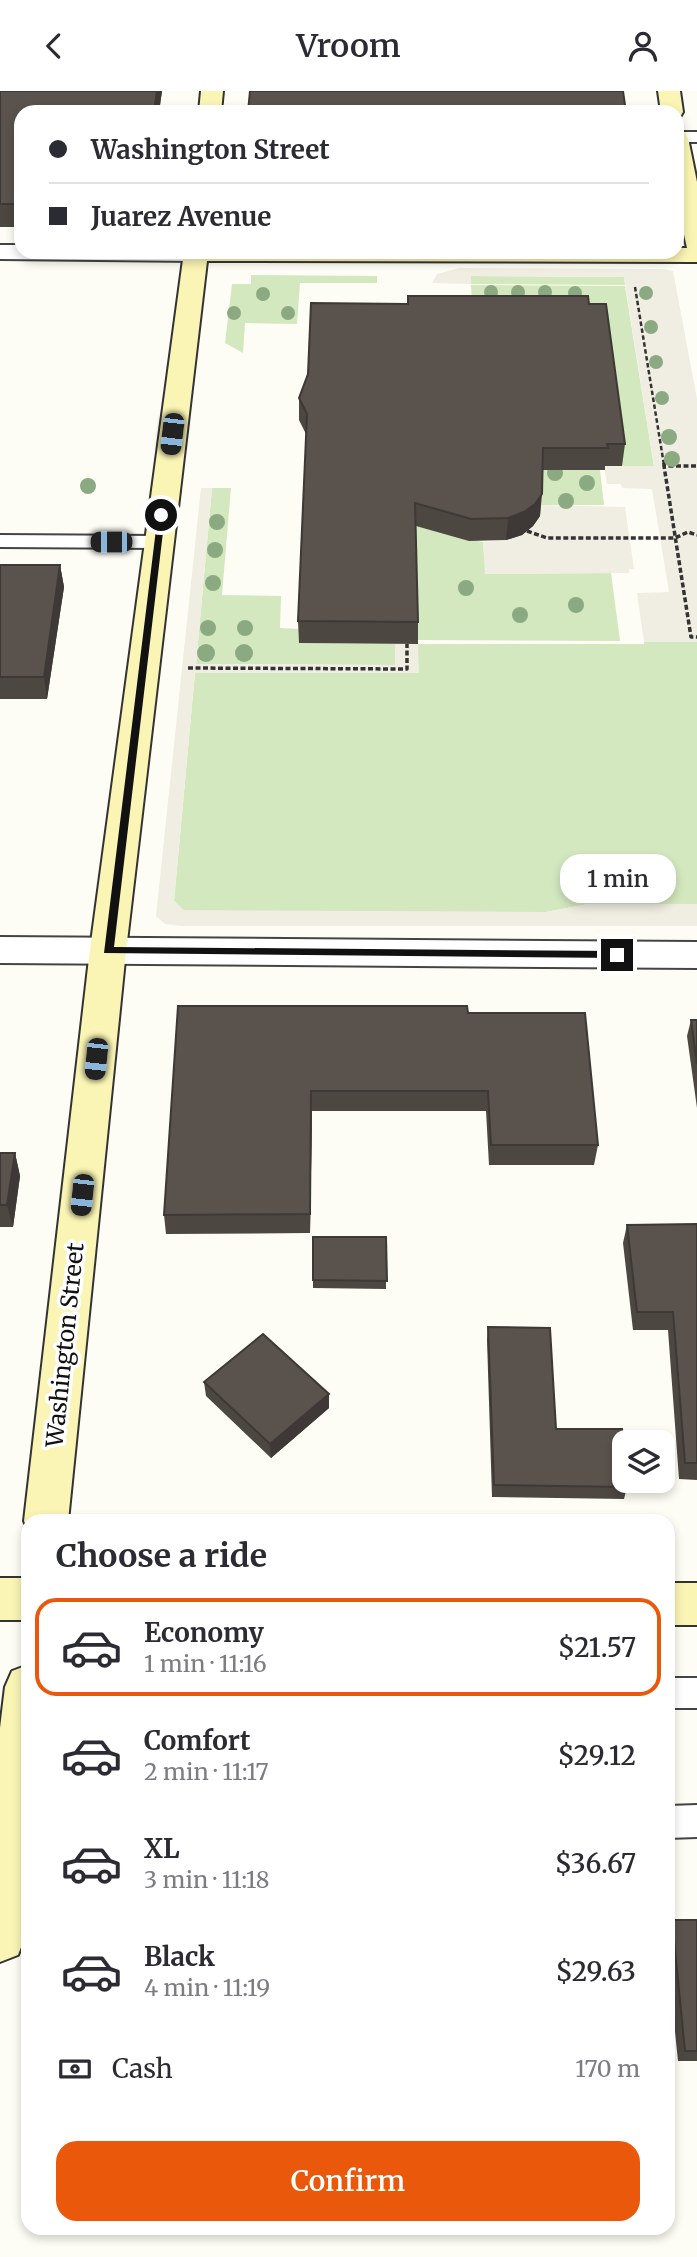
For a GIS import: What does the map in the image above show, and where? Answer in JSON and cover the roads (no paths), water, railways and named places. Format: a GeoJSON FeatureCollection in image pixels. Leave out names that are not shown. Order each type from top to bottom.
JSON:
{"type":"FeatureCollection","features":[{"type":"Feature","properties":{"kind":"main road"},"geometry":{"type":"LineString","coordinates":[[684,175],[697,245]]}},
{"type":"Feature","properties":{"kind":"main road","name":"Washington Street"},"geometry":{"type":"LineString","coordinates":[[47,1514],[108,950],[195,259]]}},
{"type":"Feature","properties":{"kind":"main road"},"geometry":{"type":"LineString","coordinates":[[0,1599],[21,1599]]}},
{"type":"Feature","properties":{"kind":"main road"},"geometry":{"type":"LineString","coordinates":[[675,1604],[697,1604]]}},
{"type":"Feature","properties":{"kind":"main road"},"geometry":{"type":"LineString","coordinates":[[0,1937],[21,1750]]}},
{"type":"Feature","properties":{"kind":"street"},"geometry":{"type":"LineString","coordinates":[[0,950],[697,955]]}},
{"type":"Feature","properties":{"kind":"lane"},"geometry":{"type":"LineString","coordinates":[[0,541],[158,542]]}},
{"type":"Feature","properties":{"kind":"lane"},"geometry":{"type":"LineString","coordinates":[[675,1693],[697,1693]]}},
{"type":"Feature","properties":{"kind":"lane"},"geometry":{"type":"LineString","coordinates":[[675,1822],[697,1821]]}}]}
